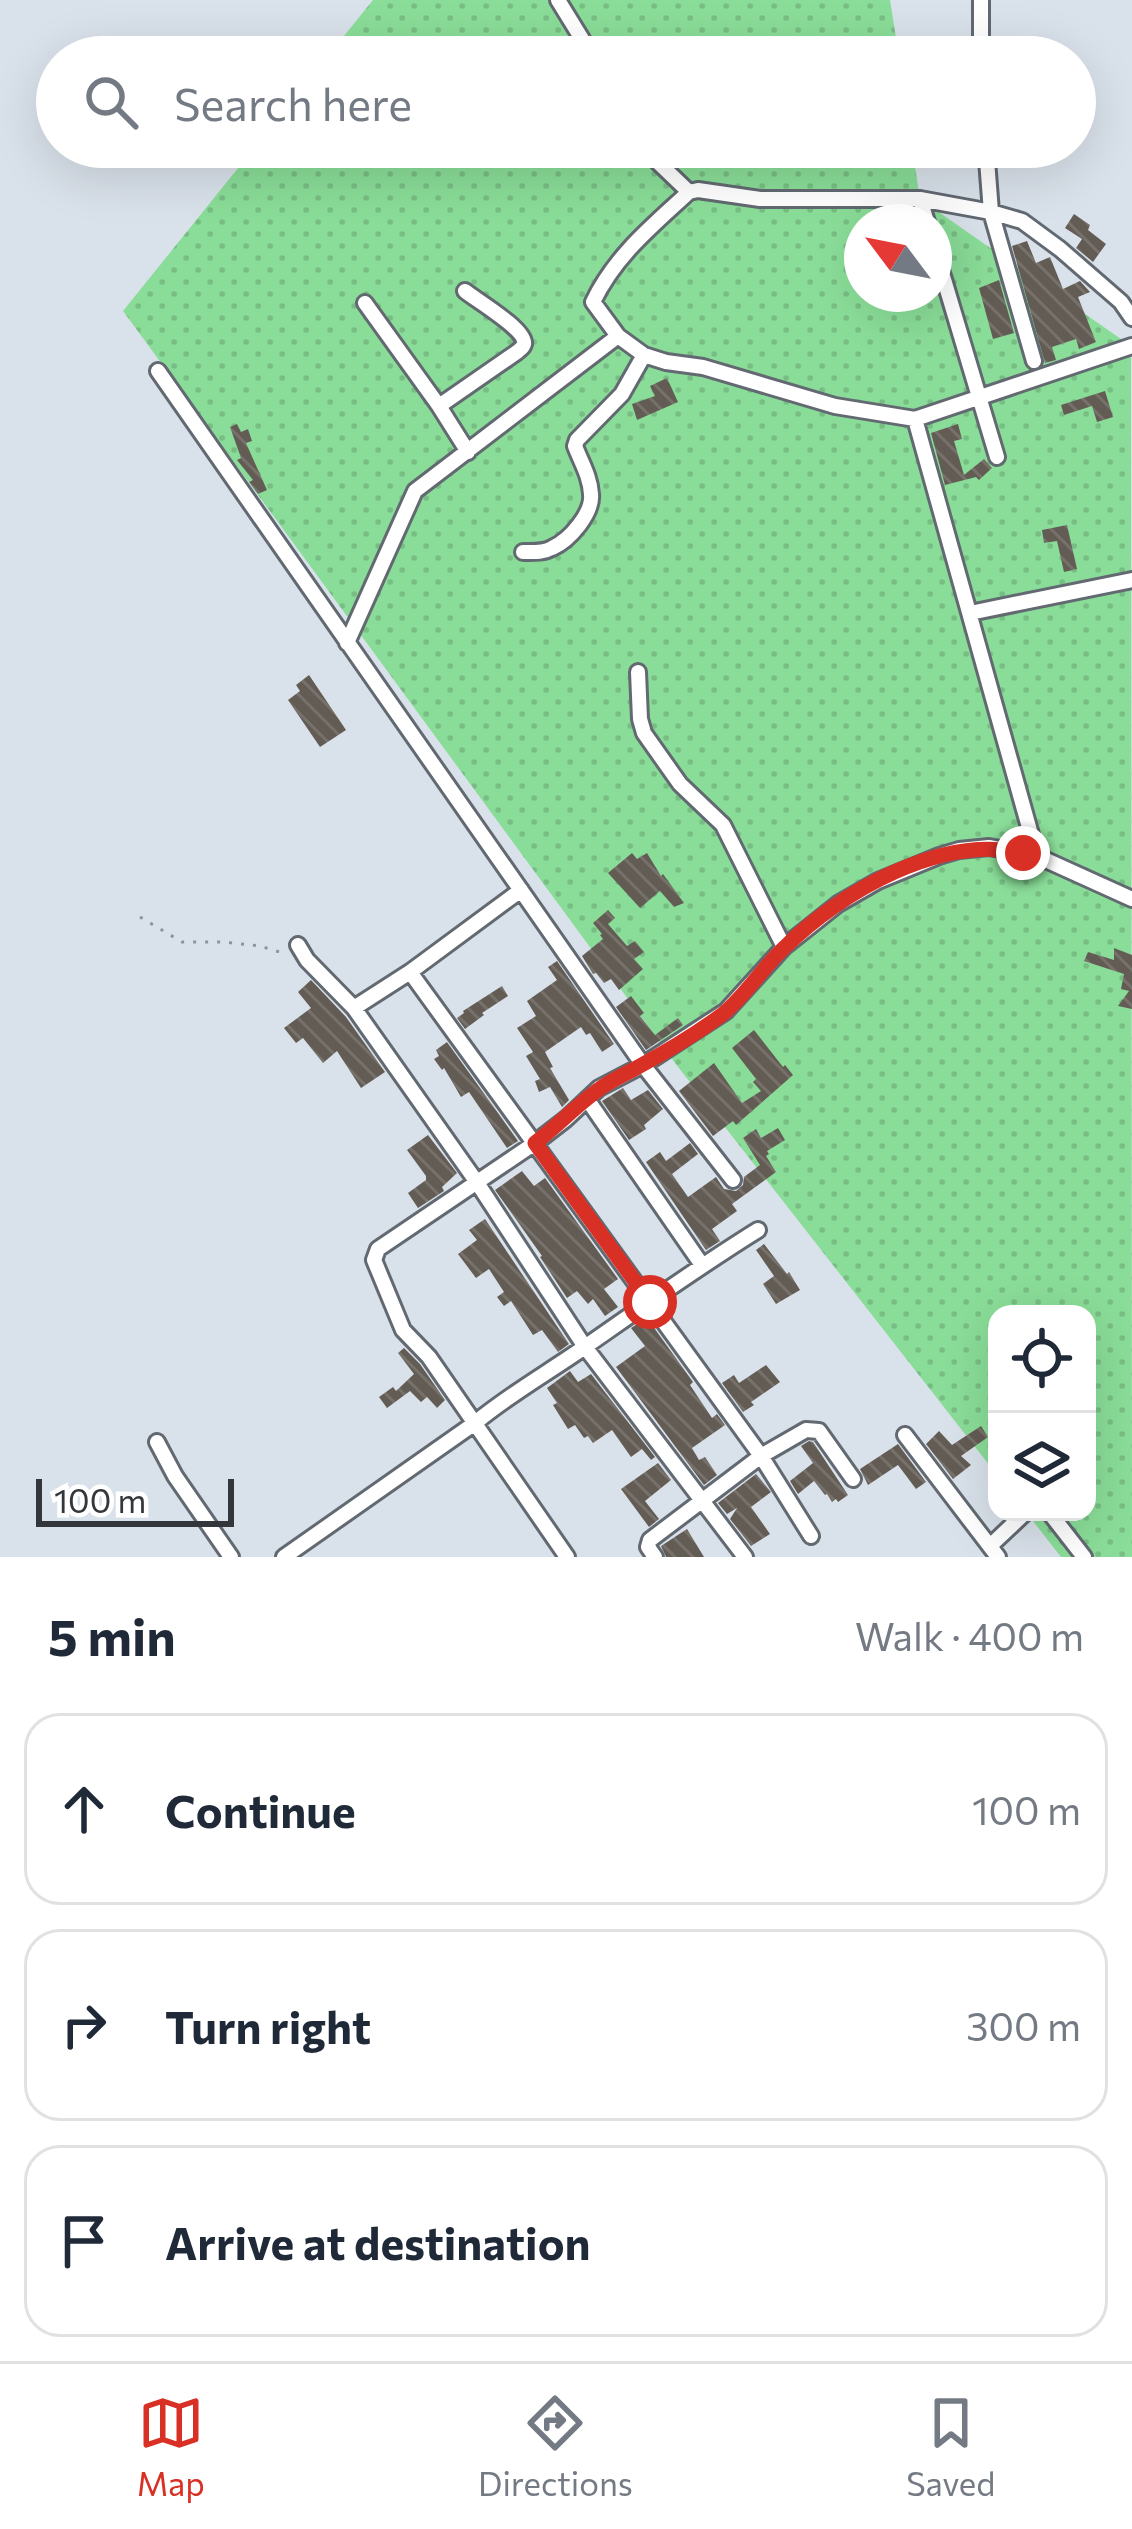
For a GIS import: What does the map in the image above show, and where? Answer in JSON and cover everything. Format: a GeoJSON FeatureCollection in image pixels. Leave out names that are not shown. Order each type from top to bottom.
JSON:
{"type":"FeatureCollection","features":[{"type":"Feature","properties":{"kind":"street"},"geometry":{"type":"LineString","coordinates":[[558,0],[580,36]]}},
{"type":"Feature","properties":{"kind":"street"},"geometry":{"type":"LineString","coordinates":[[981,0],[981,36]]}},
{"type":"Feature","properties":{"kind":"street"},"geometry":{"type":"LineString","coordinates":[[662,168],[689,192]]}},
{"type":"Feature","properties":{"kind":"street"},"geometry":{"type":"LineString","coordinates":[[988,168],[992,212],[1034,361]]}},
{"type":"Feature","properties":{"kind":"street"},"geometry":{"type":"LineString","coordinates":[[1132,318],[1121,302],[1060,249],[1022,221],[992,212],[920,199],[760,200],[698,190],[689,192],[634,243],[603,281],[593,302],[618,336],[644,356],[703,367],[835,406],[915,419],[1132,346]]}},
{"type":"Feature","properties":{"kind":"street"},"geometry":{"type":"LineString","coordinates":[[920,199],[922,204]]}},
{"type":"Feature","properties":{"kind":"street"},"geometry":{"type":"LineString","coordinates":[[439,406],[524,345],[517,329],[465,291]]}},
{"type":"Feature","properties":{"kind":"street"},"geometry":{"type":"LineString","coordinates":[[365,302],[468,452]]}},
{"type":"Feature","properties":{"kind":"street"},"geometry":{"type":"LineString","coordinates":[[952,305],[997,457]]}},
{"type":"Feature","properties":{"kind":"street"},"geometry":{"type":"LineString","coordinates":[[347,643],[415,491],[618,336]]}},
{"type":"Feature","properties":{"kind":"street"},"geometry":{"type":"LineString","coordinates":[[523,552],[554,548],[584,516],[592,502],[591,491],[577,440],[622,394],[644,356]]}},
{"type":"Feature","properties":{"kind":"street"},"geometry":{"type":"LineString","coordinates":[[158,371],[643,1064],[733,1180]]}},
{"type":"Feature","properties":{"kind":"street"},"geometry":{"type":"LineString","coordinates":[[915,419],[1037,856]]}},
{"type":"Feature","properties":{"kind":"street"},"geometry":{"type":"LineString","coordinates":[[970,613],[1132,580]]}},
{"type":"Feature","properties":{"kind":"street"},"geometry":{"type":"LineString","coordinates":[[638,672],[644,734],[680,784],[723,825],[784,947]]}},
{"type":"Feature","properties":{"kind":"street"},"geometry":{"type":"LineString","coordinates":[[567,1557],[429,1357],[403,1330],[374,1260],[378,1249],[535,1143],[599,1088],[726,1011],[784,947],[838,904],[878,881],[921,862],[975,848],[1007,849],[1037,856],[1132,898]]}},
{"type":"Feature","properties":{"kind":"street"},"geometry":{"type":"LineString","coordinates":[[354,1008],[521,890]]}},
{"type":"Feature","properties":{"kind":"street"},"geometry":{"type":"LineString","coordinates":[[298,945],[354,1008],[585,1347],[745,1557]]}},
{"type":"Feature","properties":{"kind":"street"},"geometry":{"type":"LineString","coordinates":[[410,972],[761,1456],[811,1536]]}},
{"type":"Feature","properties":{"kind":"street"},"geometry":{"type":"LineString","coordinates":[[587,1100],[702,1264]]}},
{"type":"Feature","properties":{"kind":"street"},"geometry":{"type":"LineString","coordinates":[[284,1557],[503,1399],[758,1229]]}},
{"type":"Feature","properties":{"kind":"street"},"geometry":{"type":"LineString","coordinates":[[655,1557],[648,1547],[650,1540],[761,1456],[806,1430],[819,1430],[853,1479]]}},
{"type":"Feature","properties":{"kind":"street"},"geometry":{"type":"LineString","coordinates":[[905,1436],[994,1551],[1019,1521]]}},
{"type":"Feature","properties":{"kind":"street"},"geometry":{"type":"LineString","coordinates":[[157,1442],[231,1557]]}},
{"type":"Feature","properties":{"kind":"street"},"geometry":{"type":"LineString","coordinates":[[1056,1521],[1084,1557]]}},
{"type":"Feature","properties":{"kind":"path"},"geometry":{"type":"LineString","coordinates":[[140,917],[182,942],[260,946],[307,959]]}},
{"type":"Feature","properties":{"kind":"green space"},"geometry":{"type":"Polygon","coordinates":[[[373,0],[890,0],[896,36],[344,36],[373,0]]]}},
{"type":"Feature","properties":{"kind":"green space"},"geometry":{"type":"Polygon","coordinates":[[[238,168],[915,168],[920,199],[927,204],[844,204],[844,312],[952,312],[952,221],[1131,346],[1132,1557],[1061,1557],[1033,1521],[1096,1521],[1096,1305],[988,1305],[988,1463],[675,1063],[123,311],[238,168]]]}},
{"type":"Feature","properties":{"kind":"building"},"geometry":{"type":"Polygon","coordinates":[[[1074,214],[1106,244],[1093,262],[1076,248],[1082,239],[1065,228],[1074,214]]]}},
{"type":"Feature","properties":{"kind":"building"},"geometry":{"type":"Polygon","coordinates":[[[1027,241],[1036,263],[1050,257],[1063,289],[1080,281],[1090,292],[1078,297],[1096,342],[1079,349],[1076,339],[1052,347],[1056,360],[1045,363],[1012,246],[1027,241]]]}},
{"type":"Feature","properties":{"kind":"building"},"geometry":{"type":"Polygon","coordinates":[[[999,280],[1014,333],[993,339],[979,288],[999,280]]]}},
{"type":"Feature","properties":{"kind":"building"},"geometry":{"type":"Polygon","coordinates":[[[667,378],[678,402],[637,420],[632,404],[655,396],[650,386],[667,378]]]}},
{"type":"Feature","properties":{"kind":"building"},"geometry":{"type":"Polygon","coordinates":[[[1105,391],[1113,417],[1097,422],[1092,406],[1064,415],[1061,405],[1105,391]]]}},
{"type":"Feature","properties":{"kind":"building"},"geometry":{"type":"Polygon","coordinates":[[[237,424],[241,432],[248,429],[252,441],[246,443],[267,490],[258,494],[237,460],[241,458],[230,427],[237,424]]]}},
{"type":"Feature","properties":{"kind":"building"},"geometry":{"type":"Polygon","coordinates":[[[958,424],[962,439],[954,441],[964,475],[984,459],[992,468],[979,480],[945,485],[931,433],[958,424]]]}},
{"type":"Feature","properties":{"kind":"building"},"geometry":{"type":"Polygon","coordinates":[[[1067,525],[1077,569],[1064,572],[1057,541],[1044,543],[1042,530],[1067,525]]]}},
{"type":"Feature","properties":{"kind":"building"},"geometry":{"type":"Polygon","coordinates":[[[309,675],[346,730],[320,747],[288,700],[309,675]]]}},
{"type":"Feature","properties":{"kind":"building"},"geometry":{"type":"Polygon","coordinates":[[[632,853],[637,859],[647,853],[684,903],[674,907],[660,891],[640,908],[608,873],[632,853]]]}},
{"type":"Feature","properties":{"kind":"building"},"geometry":{"type":"Polygon","coordinates":[[[608,910],[615,918],[608,924],[627,946],[635,941],[644,952],[634,959],[643,969],[619,990],[611,979],[604,983],[593,974],[582,956],[603,939],[593,923],[608,910]]]}},
{"type":"Feature","properties":{"kind":"building"},"geometry":{"type":"Polygon","coordinates":[[[1114,948],[1132,955],[1132,1009],[1118,1006],[1129,991],[1121,989],[1124,974],[1084,961],[1088,952],[1114,960],[1114,948]]]}},
{"type":"Feature","properties":{"kind":"building"},"geometry":{"type":"Polygon","coordinates":[[[557,961],[614,1044],[602,1052],[581,1027],[545,1052],[569,1100],[562,1107],[550,1087],[539,1092],[535,1081],[540,1079],[526,1056],[533,1052],[517,1028],[536,1016],[527,1001],[557,980],[548,967],[557,961]]]}},
{"type":"Feature","properties":{"kind":"building"},"geometry":{"type":"Polygon","coordinates":[[[311,980],[346,1017],[385,1072],[361,1088],[337,1051],[323,1063],[303,1038],[296,1043],[284,1028],[311,1008],[298,992],[311,980]]]}},
{"type":"Feature","properties":{"kind":"building"},"geometry":{"type":"Polygon","coordinates":[[[502,986],[508,996],[465,1029],[457,1018],[463,1011],[502,986]]]}},
{"type":"Feature","properties":{"kind":"building"},"geometry":{"type":"Polygon","coordinates":[[[631,996],[655,1035],[678,1018],[683,1025],[646,1050],[616,1007],[631,996]]]}},
{"type":"Feature","properties":{"kind":"building"},"geometry":{"type":"Polygon","coordinates":[[[754,1030],[793,1075],[736,1125],[733,1121],[713,1136],[679,1091],[714,1063],[742,1103],[761,1091],[732,1048],[754,1030]]]}},
{"type":"Feature","properties":{"kind":"building"},"geometry":{"type":"Polygon","coordinates":[[[447,1042],[518,1141],[507,1148],[469,1092],[461,1097],[434,1059],[439,1056],[436,1050],[447,1042]]]}},
{"type":"Feature","properties":{"kind":"building"},"geometry":{"type":"Polygon","coordinates":[[[623,1088],[631,1100],[648,1090],[663,1109],[629,1140],[602,1101],[623,1088]]]}},
{"type":"Feature","properties":{"kind":"building"},"geometry":{"type":"Polygon","coordinates":[[[778,1128],[785,1140],[766,1156],[776,1172],[732,1204],[737,1211],[712,1229],[720,1241],[706,1250],[646,1162],[660,1152],[666,1161],[690,1143],[698,1154],[672,1174],[688,1197],[716,1177],[724,1189],[736,1191],[744,1177],[760,1165],[743,1138],[756,1129],[761,1138],[778,1128]]]}},
{"type":"Feature","properties":{"kind":"building"},"geometry":{"type":"Polygon","coordinates":[[[428,1135],[457,1173],[442,1187],[444,1191],[418,1208],[408,1193],[426,1176],[407,1150],[428,1135]]]}},
{"type":"Feature","properties":{"kind":"building"},"geometry":{"type":"Polygon","coordinates":[[[522,1171],[534,1186],[545,1178],[618,1279],[604,1289],[618,1307],[605,1316],[593,1299],[588,1304],[577,1291],[567,1298],[495,1190],[522,1171]]]}},
{"type":"Feature","properties":{"kind":"building"},"geometry":{"type":"Polygon","coordinates":[[[485,1219],[569,1344],[558,1352],[542,1330],[533,1335],[511,1301],[504,1306],[497,1297],[504,1292],[489,1269],[476,1278],[458,1254],[477,1240],[469,1230],[485,1219]]]}},
{"type":"Feature","properties":{"kind":"building"},"geometry":{"type":"Polygon","coordinates":[[[764,1244],[800,1290],[776,1304],[763,1284],[774,1276],[756,1250],[764,1244]]]}},
{"type":"Feature","properties":{"kind":"building"},"geometry":{"type":"Polygon","coordinates":[[[647,1318],[693,1382],[690,1385],[712,1418],[717,1414],[725,1425],[692,1448],[717,1475],[704,1485],[616,1367],[645,1346],[631,1328],[647,1318]]]}},
{"type":"Feature","properties":{"kind":"building"},"geometry":{"type":"Polygon","coordinates":[[[404,1348],[445,1400],[437,1408],[427,1397],[421,1402],[410,1391],[387,1408],[379,1397],[393,1387],[396,1391],[414,1374],[398,1353],[404,1348]]]}},
{"type":"Feature","properties":{"kind":"building"},"geometry":{"type":"Polygon","coordinates":[[[766,1365],[780,1382],[743,1412],[722,1383],[734,1375],[739,1383],[766,1365]]]}},
{"type":"Feature","properties":{"kind":"building"},"geometry":{"type":"Polygon","coordinates":[[[570,1371],[578,1382],[591,1374],[655,1457],[651,1460],[642,1449],[631,1457],[612,1430],[593,1443],[575,1425],[568,1429],[547,1388],[570,1371]]]}},
{"type":"Feature","properties":{"kind":"building"},"geometry":{"type":"Polygon","coordinates":[[[981,1426],[988,1437],[961,1456],[971,1465],[953,1479],[926,1444],[939,1431],[952,1445],[981,1426]]]}},
{"type":"Feature","properties":{"kind":"building"},"geometry":{"type":"Polygon","coordinates":[[[809,1441],[848,1495],[838,1502],[832,1502],[814,1481],[798,1494],[790,1481],[813,1463],[801,1446],[809,1441]]]}},
{"type":"Feature","properties":{"kind":"building"},"geometry":{"type":"Polygon","coordinates":[[[898,1444],[926,1482],[916,1489],[898,1465],[868,1485],[860,1469],[898,1444]]]}},
{"type":"Feature","properties":{"kind":"building"},"geometry":{"type":"Polygon","coordinates":[[[658,1463],[671,1480],[645,1501],[659,1519],[649,1527],[621,1489],[658,1463]]]}},
{"type":"Feature","properties":{"kind":"building"},"geometry":{"type":"Polygon","coordinates":[[[756,1474],[771,1492],[751,1507],[770,1534],[751,1546],[730,1519],[737,1508],[727,1514],[718,1503],[756,1474]]]}},
{"type":"Feature","properties":{"kind":"building"},"geometry":{"type":"Polygon","coordinates":[[[687,1529],[704,1557],[666,1557],[661,1546],[687,1529]]]}},
{"type":"Feature","properties":{"kind":"route"},"geometry":{"type":"LineString","coordinates":[[650,1302],[535,1143],[599,1088],[726,1011],[784,947],[854,894],[921,862],[959,850],[989,847],[1023,853]]}}]}
